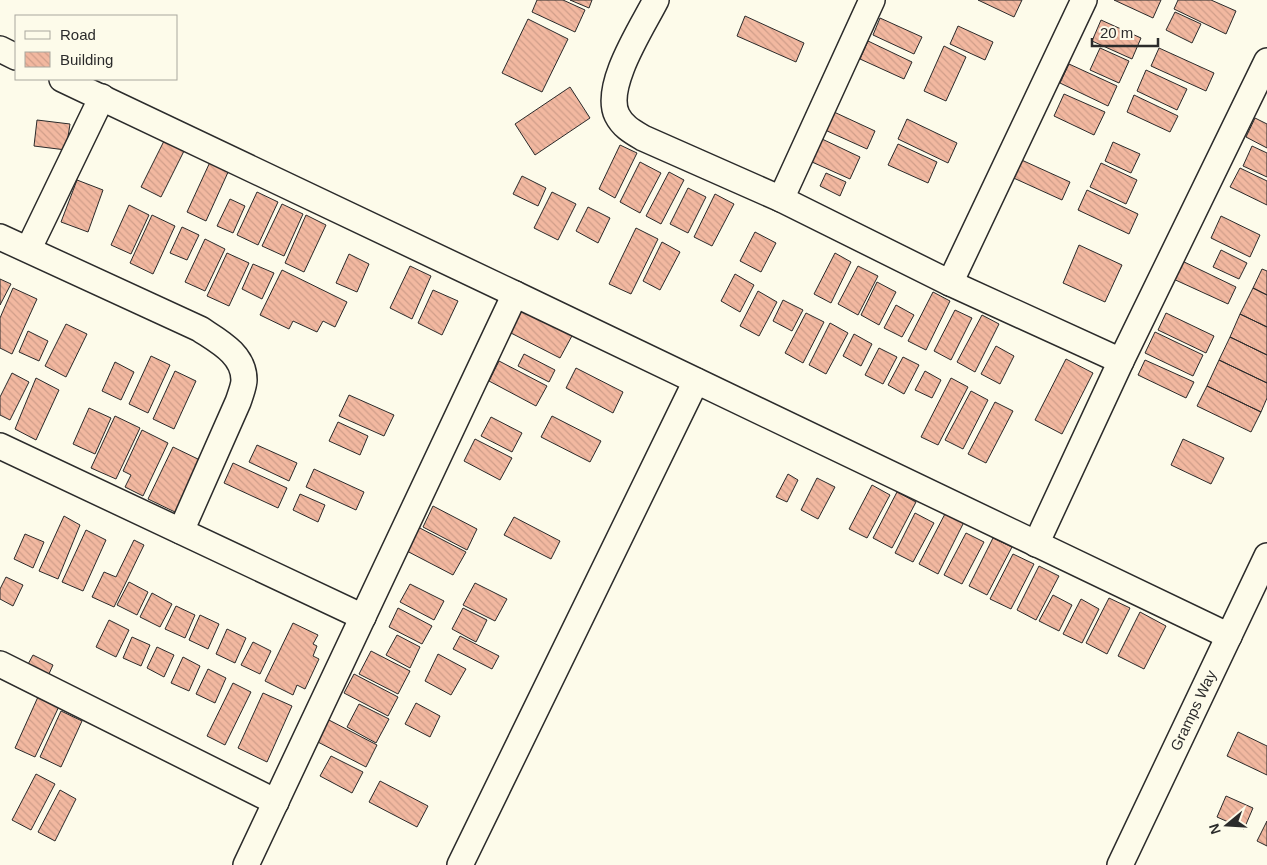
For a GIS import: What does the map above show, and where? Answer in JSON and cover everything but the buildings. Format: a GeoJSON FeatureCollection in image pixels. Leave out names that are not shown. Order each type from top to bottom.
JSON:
{"type":"FeatureCollection","features":[{"type":"Feature","properties":{"kind":"street"},"geometry":{"type":"LineString","coordinates":[[656,0],[626,58],[617,82],[614,98],[617,115],[626,128],[643,138],[781,199],[950,283],[1121,361]]}},
{"type":"Feature","properties":{"kind":"street"},"geometry":{"type":"LineString","coordinates":[[781,199],[872,0]]}},
{"type":"Feature","properties":{"kind":"street"},"geometry":{"type":"LineString","coordinates":[[950,283],[1084,0]]}},
{"type":"Feature","properties":{"kind":"street"},"geometry":{"type":"LineString","coordinates":[[0,49],[15,56]]}},
{"type":"Feature","properties":{"kind":"street"},"geometry":{"type":"LineString","coordinates":[[1036,544],[1121,361],[1267,61]]}},
{"type":"Feature","properties":{"kind":"street"},"geometry":{"type":"LineString","coordinates":[[64,80],[1229,636]]}},
{"type":"Feature","properties":{"kind":"street"},"geometry":{"type":"LineString","coordinates":[[29,248],[102,98]]}},
{"type":"Feature","properties":{"kind":"street"},"geometry":{"type":"LineString","coordinates":[[0,237],[29,248],[200,329],[224,344],[238,359],[244,380],[238,402],[181,531]]}},
{"type":"Feature","properties":{"kind":"street"},"geometry":{"type":"LineString","coordinates":[[246,865],[515,294]]}},
{"type":"Feature","properties":{"kind":"street"},"geometry":{"type":"LineString","coordinates":[[460,865],[696,381]]}},
{"type":"Feature","properties":{"kind":"street"},"geometry":{"type":"LineString","coordinates":[[0,446],[363,617]]}},
{"type":"Feature","properties":{"kind":"street","name":"Gramps Way"},"geometry":{"type":"LineString","coordinates":[[1120,865],[1267,556]]}},
{"type":"Feature","properties":{"kind":"street"},"geometry":{"type":"LineString","coordinates":[[0,664],[276,802]]}}]}
